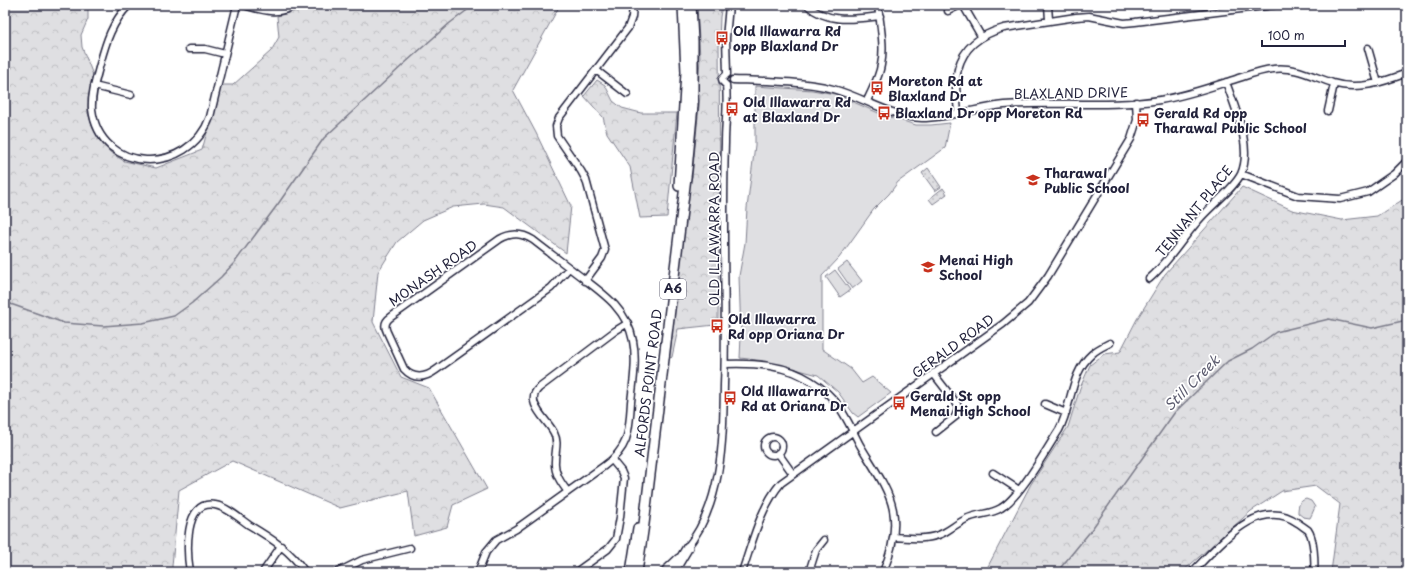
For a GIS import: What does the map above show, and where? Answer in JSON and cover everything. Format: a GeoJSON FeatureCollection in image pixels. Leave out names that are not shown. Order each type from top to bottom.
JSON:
{"type":"FeatureCollection","features":[{"type":"Feature","properties":{"kind":"highway","name":"ALFORDS POINT ROAD"},"geometry":{"type":"LineString","coordinates":[[630,572],[639,520],[680,180],[686,72],[683,5]]}},
{"type":"Feature","properties":{"kind":"highway","name":"ALFORDS POINT ROAD"},"geometry":{"type":"LineString","coordinates":[[637,572],[688,162],[693,105],[693,41],[691,5]]}},
{"type":"Feature","properties":{"kind":"highway"},"geometry":{"type":"LineString","coordinates":[[674,572],[688,547]]}},
{"type":"Feature","properties":{"kind":"street"},"geometry":{"type":"LineString","coordinates":[[129,5],[116,21],[109,35],[94,86],[92,103],[98,129],[106,141],[120,153],[133,159],[145,161],[158,160],[186,149],[202,134],[210,117],[237,5]]}},
{"type":"Feature","properties":{"kind":"street"},"geometry":{"type":"LineString","coordinates":[[243,5],[272,12],[288,9],[296,5]]}},
{"type":"Feature","properties":{"kind":"street"},"geometry":{"type":"LineString","coordinates":[[585,280],[602,258],[605,250],[604,242],[586,180],[559,140],[556,126],[560,118],[628,28],[632,17],[633,5]]}},
{"type":"Feature","properties":{"kind":"street"},"geometry":{"type":"LineString","coordinates":[[727,74],[732,76],[733,80],[731,84],[726,85],[722,79],[727,74],[726,38],[729,5]]}},
{"type":"Feature","properties":{"kind":"street"},"geometry":{"type":"LineString","coordinates":[[807,5],[816,12],[838,20],[880,16]]}},
{"type":"Feature","properties":{"kind":"street"},"geometry":{"type":"LineString","coordinates":[[867,101],[882,64],[883,42],[878,5]]}},
{"type":"Feature","properties":{"kind":"street"},"geometry":{"type":"LineString","coordinates":[[948,12],[960,5]]}},
{"type":"Feature","properties":{"kind":"street"},"geometry":{"type":"LineString","coordinates":[[963,5],[981,36]]}},
{"type":"Feature","properties":{"kind":"street"},"geometry":{"type":"LineString","coordinates":[[1048,5],[1049,20]]}},
{"type":"Feature","properties":{"kind":"street"},"geometry":{"type":"LineString","coordinates":[[958,113],[956,85],[958,70],[963,56],[971,45],[981,36],[993,31],[1076,16],[1089,16],[1124,23],[1230,8],[1274,5]]}},
{"type":"Feature","properties":{"kind":"street"},"geometry":{"type":"LineString","coordinates":[[1368,48],[1378,83]]}},
{"type":"Feature","properties":{"kind":"street"},"geometry":{"type":"LineString","coordinates":[[189,49],[205,49],[225,54]]}},
{"type":"Feature","properties":{"kind":"street","name":"BLAXLAND DRIVE"},"geometry":{"type":"LineString","coordinates":[[733,80],[782,82],[821,86],[835,89],[906,116],[922,118],[940,117],[1002,106],[1024,104],[1117,104],[1160,100],[1274,69],[1289,69],[1304,72],[1334,84],[1348,86],[1362,86],[1378,83],[1407,73]]}},
{"type":"Feature","properties":{"kind":"street"},"geometry":{"type":"LineString","coordinates":[[596,70],[627,94]]}},
{"type":"Feature","properties":{"kind":"street","name":"TENNANT PLACE"},"geometry":{"type":"LineString","coordinates":[[1149,279],[1160,270],[1202,216],[1230,188],[1241,174],[1245,146],[1226,82]]}},
{"type":"Feature","properties":{"kind":"street"},"geometry":{"type":"LineString","coordinates":[[1328,111],[1334,84]]}},
{"type":"Feature","properties":{"kind":"street","name":"OLD ILLAWARRA ROAD"},"geometry":{"type":"LineString","coordinates":[[663,572],[688,547],[705,517],[716,480],[722,450],[725,364],[724,251],[726,85]]}},
{"type":"Feature","properties":{"kind":"street"},"geometry":{"type":"LineString","coordinates":[[94,86],[131,95]]}},
{"type":"Feature","properties":{"kind":"street","name":"GERALD ROAD"},"geometry":{"type":"LineString","coordinates":[[742,572],[765,507],[772,494],[781,483],[1015,314],[1028,303],[1039,290],[1132,139],[1137,120],[1136,102]]}},
{"type":"Feature","properties":{"kind":"street"},"geometry":{"type":"LineString","coordinates":[[1241,174],[1298,196],[1340,199],[1368,192],[1394,174],[1407,161]]}},
{"type":"Feature","properties":{"kind":"street","name":"MONASH ROAD"},"geometry":{"type":"LineString","coordinates":[[478,572],[483,557],[493,543],[500,537],[516,529],[612,460],[619,453],[625,443],[631,408],[634,354],[633,341],[628,323],[614,304],[585,280],[533,240],[525,236],[512,234],[500,238],[387,320],[385,326],[402,366],[408,373],[422,377],[429,375],[551,288],[569,268]]}},
{"type":"Feature","properties":{"kind":"street"},"geometry":{"type":"LineString","coordinates":[[568,492],[559,479],[556,471],[556,436],[536,407],[533,397],[539,388],[615,331],[628,323]]}},
{"type":"Feature","properties":{"kind":"street"},"geometry":{"type":"LineString","coordinates":[[894,537],[923,539],[940,535],[966,519],[977,515],[990,513],[1002,507],[1019,490],[1059,430],[1066,413],[1075,382],[1083,364],[1092,353],[1110,343]]}},
{"type":"Feature","properties":{"kind":"street"},"geometry":{"type":"LineString","coordinates":[[725,364],[772,366],[786,369],[801,375],[822,389],[845,416],[889,496],[894,511],[894,537],[883,572]]}},
{"type":"Feature","properties":{"kind":"street"},"geometry":{"type":"LineString","coordinates":[[933,374],[957,404],[958,410],[955,417],[936,432]]}},
{"type":"Feature","properties":{"kind":"street"},"geometry":{"type":"LineString","coordinates":[[1045,404],[1066,413]]}},
{"type":"Feature","properties":{"kind":"street"},"geometry":{"type":"LineString","coordinates":[[778,453],[793,474]]}},
{"type":"Feature","properties":{"kind":"street"},"geometry":{"type":"LineString","coordinates":[[576,572],[608,549],[614,543],[618,535],[624,478],[621,471],[612,460]]}},
{"type":"Feature","properties":{"kind":"street"},"geometry":{"type":"LineString","coordinates":[[993,472],[1019,490]]}},
{"type":"Feature","properties":{"kind":"street"},"geometry":{"type":"LineString","coordinates":[[190,572],[188,548],[191,521],[196,511],[201,507],[208,505],[216,505],[224,509],[281,546],[294,558],[305,572]]}},
{"type":"Feature","properties":{"kind":"street"},"geometry":{"type":"LineString","coordinates":[[1192,572],[1239,527],[1257,517],[1269,515],[1279,515],[1292,519],[1309,531],[1314,551],[1314,572]]}},
{"type":"Feature","properties":{"kind":"street"},"geometry":{"type":"LineString","coordinates":[[809,572],[816,550],[824,540]]}},
{"type":"Feature","properties":{"kind":"street"},"geometry":{"type":"LineString","coordinates":[[263,572],[281,546]]}},
{"type":"Feature","properties":{"kind":"street"},"geometry":{"type":"LineString","coordinates":[[338,572],[362,560],[410,548]]}},
{"type":"Feature","properties":{"kind":"green space"},"geometry":{"type":"Polygon","coordinates":[[[5,5],[88,5],[88,19],[81,35],[82,47],[93,75],[88,99],[88,113],[93,128],[100,141],[110,152],[124,161],[156,168],[202,150],[220,85],[233,85],[271,51],[279,37],[277,16],[304,5],[560,5],[513,90],[536,133],[571,206],[566,253],[504,207],[484,204],[453,207],[423,220],[397,242],[378,272],[373,322],[401,377],[429,388],[487,489],[453,505],[447,527],[414,536],[408,491],[340,508],[232,461],[179,490],[172,572],[5,572],[5,5]]]}},
{"type":"Feature","properties":{"kind":"green space"},"geometry":{"type":"Polygon","coordinates":[[[697,5],[722,5],[719,43],[720,186],[718,320],[715,325],[678,329],[671,358],[669,357],[669,347],[688,189],[692,177],[700,96],[698,91],[700,58],[697,5]]]}},
{"type":"Feature","properties":{"kind":"green space"},"geometry":{"type":"Polygon","coordinates":[[[597,80],[605,85],[613,101],[622,108],[641,113],[677,113],[667,217],[640,218],[630,167],[607,133],[603,117],[584,96],[597,80]]]}},
{"type":"Feature","properties":{"kind":"green space"},"geometry":{"type":"Polygon","coordinates":[[[755,86],[812,90],[835,94],[883,115],[916,125],[950,123],[945,148],[898,182],[889,194],[874,209],[839,258],[822,276],[822,349],[851,369],[862,383],[872,377],[891,393],[858,417],[853,413],[838,392],[818,375],[765,361],[740,358],[741,336],[739,276],[745,243],[747,208],[755,145],[755,86]]]}},
{"type":"Feature","properties":{"kind":"green space"},"geometry":{"type":"Polygon","coordinates":[[[928,168],[941,187],[935,191],[922,173],[928,168]]]}},
{"type":"Feature","properties":{"kind":"green space"},"geometry":{"type":"Polygon","coordinates":[[[1242,187],[1292,210],[1342,220],[1377,216],[1407,197],[1407,572],[1331,572],[1340,504],[1316,486],[1282,491],[1251,511],[1182,572],[985,572],[1031,484],[1068,427],[1080,388],[1090,365],[1104,354],[1120,352],[1137,319],[1165,274],[1242,187]]]}},
{"type":"Feature","properties":{"kind":"green space"},"geometry":{"type":"Polygon","coordinates":[[[943,188],[947,194],[933,204],[929,199],[943,188]]]}},
{"type":"Feature","properties":{"kind":"green space"},"geometry":{"type":"Polygon","coordinates":[[[847,262],[862,281],[852,289],[838,269],[847,262]]]}},
{"type":"Feature","properties":{"kind":"green space"},"geometry":{"type":"Polygon","coordinates":[[[835,270],[850,290],[840,297],[826,277],[835,270]]]}},
{"type":"Feature","properties":{"kind":"green space"},"geometry":{"type":"Polygon","coordinates":[[[1306,499],[1311,501],[1315,507],[1310,518],[1303,517],[1298,513],[1299,504],[1306,499]]]}},
{"type":"Feature","properties":{"kind":"waterway"},"geometry":{"type":"LineString","coordinates":[[5,302],[64,323],[103,326],[143,323],[174,316],[192,303],[235,262],[324,138],[450,23],[474,5]]}},
{"type":"Feature","properties":{"kind":"waterway","name":"Still Creek"},"geometry":{"type":"LineString","coordinates":[[1057,572],[1089,533],[1175,412],[1228,361],[1252,349],[1276,332],[1329,319],[1372,328],[1407,320]]}},
{"type":"Feature","properties":{"kind":"place","name":"Old Illawarra Rd opp Blaxland Dr"},"geometry":{"type":"Point","coordinates":[722,38]}},
{"type":"Feature","properties":{"kind":"place","name":"Moreton Rd at Blaxland Dr"},"geometry":{"type":"Point","coordinates":[877,88]}},
{"type":"Feature","properties":{"kind":"place","name":"Old Illawarra Rd at Blaxland Dr"},"geometry":{"type":"Point","coordinates":[732,109]}},
{"type":"Feature","properties":{"kind":"place","name":"Blaxland Dr opp Moreton Rd"},"geometry":{"type":"Point","coordinates":[884,113]}},
{"type":"Feature","properties":{"kind":"place","name":"Gerald Rd opp Tharawal Public School"},"geometry":{"type":"Point","coordinates":[1143,120]}},
{"type":"Feature","properties":{"kind":"place","name":"Tharawal Public School"},"geometry":{"type":"Point","coordinates":[1033,180]}},
{"type":"Feature","properties":{"kind":"place","name":"Menai High School"},"geometry":{"type":"Point","coordinates":[928,267]}},
{"type":"Feature","properties":{"kind":"place","name":"Old Illawarra Rd opp Oriana Dr"},"geometry":{"type":"Point","coordinates":[717,326]}},
{"type":"Feature","properties":{"kind":"place","name":"Old Illawarra Rd at Oriana Dr"},"geometry":{"type":"Point","coordinates":[730,398]}},
{"type":"Feature","properties":{"kind":"place","name":"Gerald St opp Menai High School"},"geometry":{"type":"Point","coordinates":[899,403]}}]}
